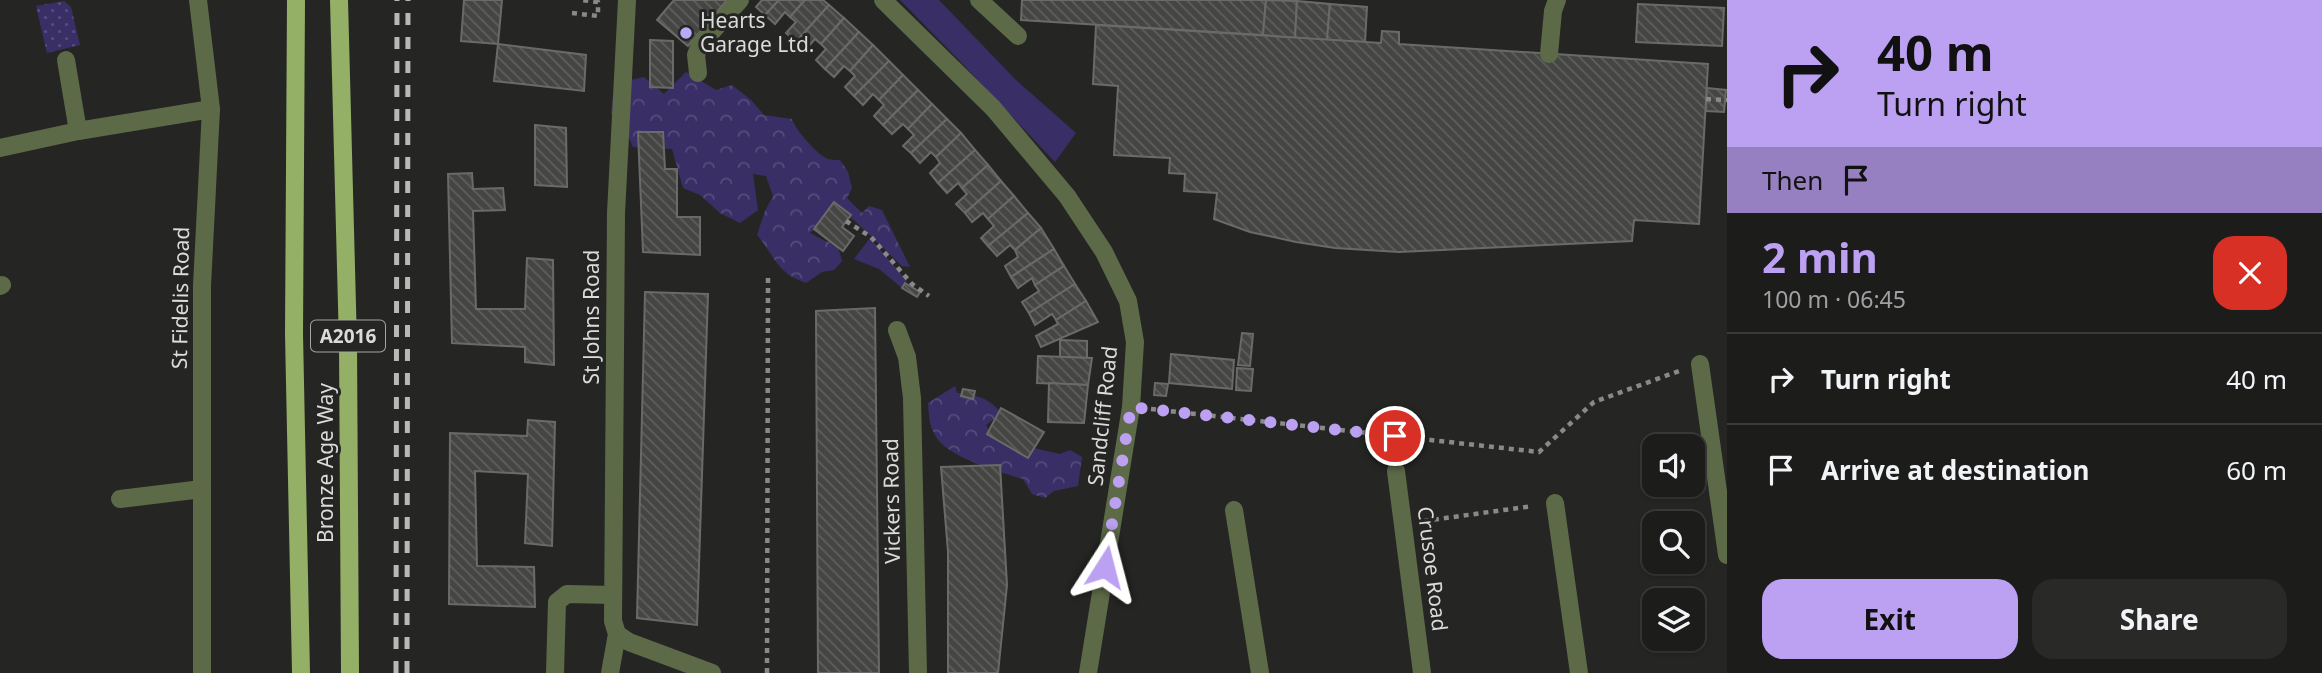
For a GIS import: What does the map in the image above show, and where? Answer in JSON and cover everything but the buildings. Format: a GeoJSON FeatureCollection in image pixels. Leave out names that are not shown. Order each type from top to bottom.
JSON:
{"type":"FeatureCollection","features":[{"type":"Feature","properties":{"kind":"main road","name":"Bronze Age Way"},"geometry":{"type":"LineString","coordinates":[[296,0],[294,334],[301,673]]}},
{"type":"Feature","properties":{"kind":"main road","name":"Bronze Age Way"},"geometry":{"type":"LineString","coordinates":[[339,0],[348,344],[350,673]]}},
{"type":"Feature","properties":{"kind":"street","name":"St Fidelis Road"},"geometry":{"type":"LineString","coordinates":[[198,0],[211,109],[202,286],[202,673]]}},
{"type":"Feature","properties":{"kind":"street","name":"St Johns Road"},"geometry":{"type":"LineString","coordinates":[[610,673],[617,634],[613,621],[616,214],[627,0]]}},
{"type":"Feature","properties":{"kind":"street"},"geometry":{"type":"LineString","coordinates":[[698,73],[696,55],[700,45],[740,0]]}},
{"type":"Feature","properties":{"kind":"street","name":"Sandcliff Road"},"geometry":{"type":"LineString","coordinates":[[883,0],[993,108],[1066,196],[1104,252],[1128,301],[1135,342],[1131,407],[1088,673]]}},
{"type":"Feature","properties":{"kind":"street"},"geometry":{"type":"LineString","coordinates":[[979,0],[1018,36]]}},
{"type":"Feature","properties":{"kind":"street"},"geometry":{"type":"LineString","coordinates":[[1549,54],[1553,11],[1557,0]]}},
{"type":"Feature","properties":{"kind":"street"},"geometry":{"type":"LineString","coordinates":[[66,60],[78,131]]}},
{"type":"Feature","properties":{"kind":"street"},"geometry":{"type":"LineString","coordinates":[[0,148],[78,131],[211,109]]}},
{"type":"Feature","properties":{"kind":"street","name":"Vickers Road"},"geometry":{"type":"LineString","coordinates":[[897,330],[907,357],[912,398],[918,673]]}},
{"type":"Feature","properties":{"kind":"street"},"geometry":{"type":"LineString","coordinates":[[1700,364],[1727,555]]}},
{"type":"Feature","properties":{"kind":"street","name":"Crusoe Road"},"geometry":{"type":"LineString","coordinates":[[1396,471],[1422,673]]}},
{"type":"Feature","properties":{"kind":"street"},"geometry":{"type":"LineString","coordinates":[[120,499],[202,489]]}},
{"type":"Feature","properties":{"kind":"street"},"geometry":{"type":"LineString","coordinates":[[1555,503],[1579,673]]}},
{"type":"Feature","properties":{"kind":"street"},"geometry":{"type":"LineString","coordinates":[[1234,510],[1260,673]]}},
{"type":"Feature","properties":{"kind":"street"},"geometry":{"type":"LineString","coordinates":[[555,673],[557,602],[567,594],[613,595]]}},
{"type":"Feature","properties":{"kind":"street"},"geometry":{"type":"LineString","coordinates":[[617,634],[629,642],[712,673]]}},
{"type":"Feature","properties":{"kind":"path"},"geometry":{"type":"LineString","coordinates":[[572,13],[598,16],[598,2],[581,0]]}},
{"type":"Feature","properties":{"kind":"path"},"geometry":{"type":"LineString","coordinates":[[1706,99],[1727,100]]}},
{"type":"Feature","properties":{"kind":"path"},"geometry":{"type":"LineString","coordinates":[[846,221],[871,237],[912,284],[929,296]]}},
{"type":"Feature","properties":{"kind":"path"},"geometry":{"type":"LineString","coordinates":[[767,673],[768,277]]}},
{"type":"Feature","properties":{"kind":"path"},"geometry":{"type":"LineString","coordinates":[[1131,407],[1539,452],[1594,402],[1700,364]]}},
{"type":"Feature","properties":{"kind":"path"},"geometry":{"type":"LineString","coordinates":[[1404,524],[1555,503]]}},
{"type":"Feature","properties":{"kind":"green space"},"geometry":{"type":"Polygon","coordinates":[[[900,0],[939,0],[1015,79],[1076,133],[1055,162],[958,59],[900,0]]]}},
{"type":"Feature","properties":{"kind":"green space"},"geometry":{"type":"Polygon","coordinates":[[[64,1],[71,7],[80,45],[47,53],[36,6],[64,1]]]}},
{"type":"Feature","properties":{"kind":"green space"},"geometry":{"type":"Polygon","coordinates":[[[686,72],[716,90],[732,85],[764,115],[792,119],[818,152],[828,159],[840,160],[848,172],[852,188],[847,198],[862,213],[869,206],[882,210],[910,267],[902,266],[855,221],[838,209],[810,233],[837,244],[842,261],[834,270],[822,272],[806,283],[796,279],[782,269],[757,235],[773,196],[766,176],[753,174],[758,210],[740,223],[720,213],[700,195],[683,188],[672,149],[633,147],[625,129],[611,114],[613,96],[631,80],[644,77],[664,94],[686,72]]]}},
{"type":"Feature","properties":{"kind":"green space"},"geometry":{"type":"Polygon","coordinates":[[[870,238],[907,281],[902,288],[879,269],[854,259],[870,238]]]}},
{"type":"Feature","properties":{"kind":"green space"},"geometry":{"type":"Polygon","coordinates":[[[955,386],[957,393],[982,398],[1001,414],[986,425],[992,435],[1060,454],[1070,450],[1082,457],[1078,486],[1054,491],[1045,498],[1032,494],[1023,479],[974,463],[941,443],[932,427],[928,403],[955,386]]]}},
{"type":"Feature","properties":{"kind":"railway"},"geometry":{"type":"LineString","coordinates":[[396,673],[397,0]]}},
{"type":"Feature","properties":{"kind":"railway"},"geometry":{"type":"LineString","coordinates":[[407,673],[408,0]]}},
{"type":"Feature","properties":{"kind":"place","name":"Hearts Garage Ltd."},"geometry":{"type":"Point","coordinates":[686,33]}},
{"type":"Feature","properties":{"kind":"route"},"geometry":{"type":"LineString","coordinates":[[1105,567],[1131,407],[1395,436]]}}]}
